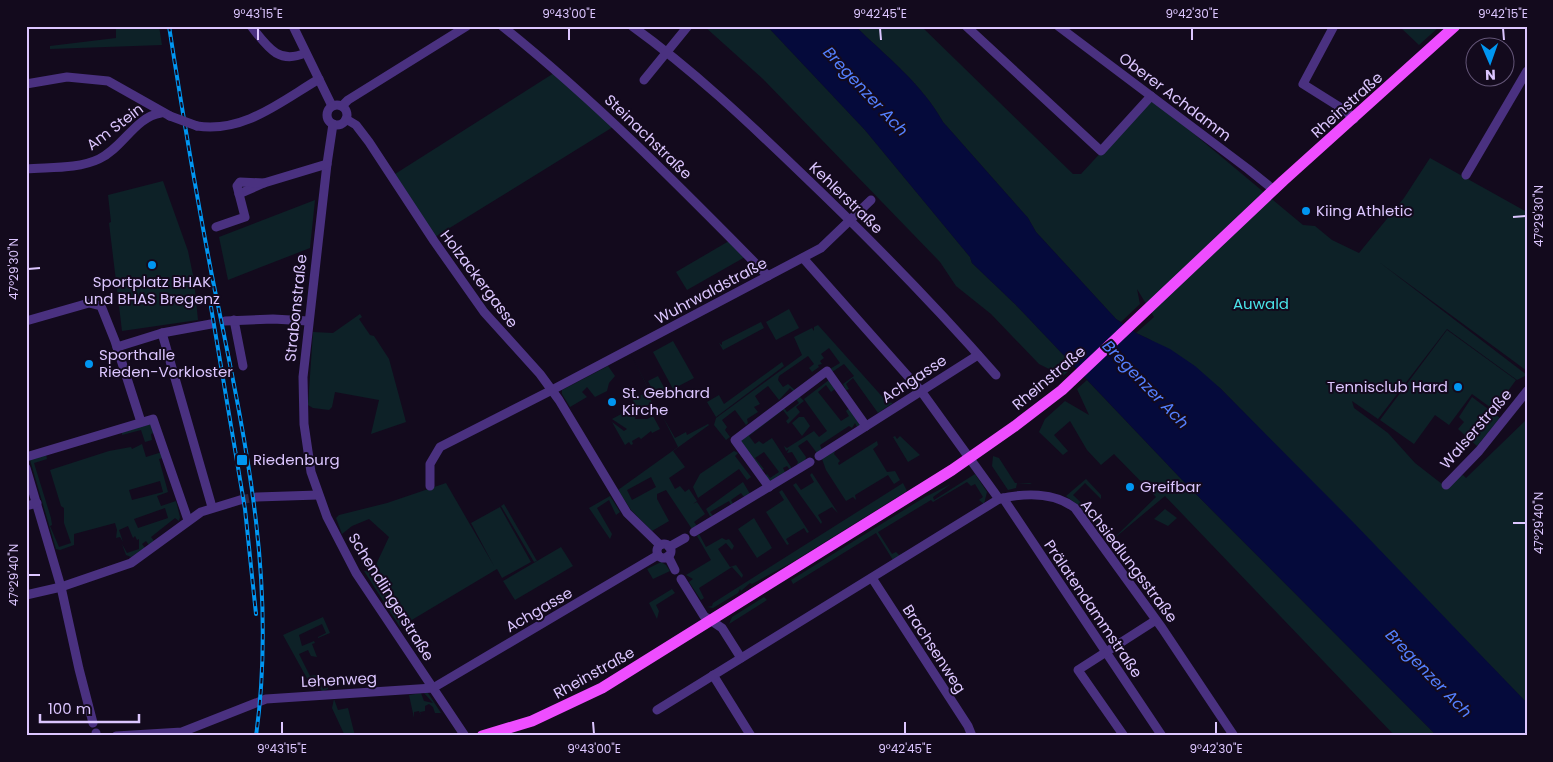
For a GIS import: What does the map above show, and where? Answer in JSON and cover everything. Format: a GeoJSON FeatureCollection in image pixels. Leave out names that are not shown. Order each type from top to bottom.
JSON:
{"type":"FeatureCollection","features":[{"type":"Feature","properties":{"kind":"main road","name":"Rheinstraße"},"geometry":{"type":"LineString","coordinates":[[482,736],[532,721],[580,700],[971,458],[1067,385],[1274,190],[1455,26]]}},
{"type":"Feature","properties":{"kind":"street"},"geometry":{"type":"LineString","coordinates":[[251,26],[264,42],[284,57],[289,59],[305,53]]}},
{"type":"Feature","properties":{"kind":"street","name":"Strabonstraße"},"geometry":{"type":"LineString","coordinates":[[293,26],[332,106],[326,115],[328,121],[333,124],[308,321],[303,377],[303,408],[308,455],[318,495]]}},
{"type":"Feature","properties":{"kind":"street"},"geometry":{"type":"LineString","coordinates":[[332,106],[342,106],[348,100],[467,26]]}},
{"type":"Feature","properties":{"kind":"street","name":"Steinachstraße"},"geometry":{"type":"LineString","coordinates":[[502,26],[571,82],[603,112],[768,276]]}},
{"type":"Feature","properties":{"kind":"street","name":"Kehlerstraße"},"geometry":{"type":"LineString","coordinates":[[632,26],[666,52],[757,130],[910,280],[996,375]]}},
{"type":"Feature","properties":{"kind":"street"},"geometry":{"type":"LineString","coordinates":[[644,80],[688,26]]}},
{"type":"Feature","properties":{"kind":"street"},"geometry":{"type":"LineString","coordinates":[[966,26],[1101,152],[1151,96]]}},
{"type":"Feature","properties":{"kind":"street","name":"Oberer Achdamm"},"geometry":{"type":"LineString","coordinates":[[1058,26],[1248,168],[1274,190]]}},
{"type":"Feature","properties":{"kind":"street"},"geometry":{"type":"LineString","coordinates":[[1334,27],[1303,84],[1346,111],[1354,119]]}},
{"type":"Feature","properties":{"kind":"street"},"geometry":{"type":"LineString","coordinates":[[1466,175],[1527,71]]}},
{"type":"Feature","properties":{"kind":"street"},"geometry":{"type":"LineString","coordinates":[[26,84],[59,77],[101,80],[122,88],[165,114],[197,126],[216,128],[244,123],[319,79]]}},
{"type":"Feature","properties":{"kind":"street"},"geometry":{"type":"LineString","coordinates":[[333,124],[342,124],[346,119],[346,110],[342,106]]}},
{"type":"Feature","properties":{"kind":"street","name":"Am Stein"},"geometry":{"type":"LineString","coordinates":[[26,169],[80,164],[99,159],[146,118],[165,114]]}},
{"type":"Feature","properties":{"kind":"street","name":"Holzackergasse"},"geometry":{"type":"LineString","coordinates":[[346,119],[356,125],[369,142],[434,241],[484,312],[552,390],[622,506],[664,551],[675,570]]}},
{"type":"Feature","properties":{"kind":"street"},"geometry":{"type":"LineString","coordinates":[[216,227],[245,217],[239,194],[264,183],[327,164]]}},
{"type":"Feature","properties":{"kind":"street","name":"Wuhrwaldstraße"},"geometry":{"type":"LineString","coordinates":[[430,486],[430,464],[440,447],[826,246],[871,200]]}},
{"type":"Feature","properties":{"kind":"street"},"geometry":{"type":"LineString","coordinates":[[657,710],[1001,498],[920,391],[803,258]]}},
{"type":"Feature","properties":{"kind":"street"},"geometry":{"type":"LineString","coordinates":[[26,321],[89,303],[98,304],[105,312],[141,422]]}},
{"type":"Feature","properties":{"kind":"street"},"geometry":{"type":"LineString","coordinates":[[243,366],[229,320],[308,321]]}},
{"type":"Feature","properties":{"kind":"street"},"geometry":{"type":"LineString","coordinates":[[117,347],[162,333],[211,324]]}},
{"type":"Feature","properties":{"kind":"street"},"geometry":{"type":"LineString","coordinates":[[162,333],[212,507]]}},
{"type":"Feature","properties":{"kind":"street","name":"Achgasse"},"geometry":{"type":"LineString","coordinates":[[819,456],[978,355]]}},
{"type":"Feature","properties":{"kind":"street"},"geometry":{"type":"LineString","coordinates":[[769,487],[735,440],[827,371],[866,426]]}},
{"type":"Feature","properties":{"kind":"street","name":"Walserstraße"},"geometry":{"type":"LineString","coordinates":[[1446,485],[1479,451],[1527,391]]}},
{"type":"Feature","properties":{"kind":"street"},"geometry":{"type":"LineString","coordinates":[[26,457],[151,418],[156,420],[184,514],[188,520]]}},
{"type":"Feature","properties":{"kind":"street"},"geometry":{"type":"LineString","coordinates":[[694,532],[810,462]]}},
{"type":"Feature","properties":{"kind":"street"},"geometry":{"type":"LineString","coordinates":[[26,468],[62,587],[78,669],[93,723]]}},
{"type":"Feature","properties":{"kind":"street"},"geometry":{"type":"LineString","coordinates":[[257,497],[318,495]]}},
{"type":"Feature","properties":{"kind":"street","name":"Schendlingerstraße"},"geometry":{"type":"LineString","coordinates":[[318,495],[337,538],[359,579],[465,736]]}},
{"type":"Feature","properties":{"kind":"street","name":"Achsiedlungsstraße"},"geometry":{"type":"LineString","coordinates":[[1001,498],[1045,496],[1058,499],[1075,508],[1156,620],[1234,736]]}},
{"type":"Feature","properties":{"kind":"street","name":"Prälatendammstraße"},"geometry":{"type":"LineString","coordinates":[[1001,498],[1162,736]]}},
{"type":"Feature","properties":{"kind":"street"},"geometry":{"type":"LineString","coordinates":[[26,595],[62,587],[136,560],[188,520],[212,507],[240,500]]}},
{"type":"Feature","properties":{"kind":"street"},"geometry":{"type":"LineString","coordinates":[[26,506],[36,503]]}},
{"type":"Feature","properties":{"kind":"street","name":"Achgasse"},"geometry":{"type":"LineString","coordinates":[[432,688],[685,538]]}},
{"type":"Feature","properties":{"kind":"street","name":"Brachsenweg"},"geometry":{"type":"LineString","coordinates":[[872,578],[968,726],[972,736]]}},
{"type":"Feature","properties":{"kind":"street"},"geometry":{"type":"LineString","coordinates":[[681,579],[704,616],[722,628],[741,658]]}},
{"type":"Feature","properties":{"kind":"street"},"geometry":{"type":"LineString","coordinates":[[1124,736],[1078,670],[1156,620]]}},
{"type":"Feature","properties":{"kind":"street"},"geometry":{"type":"LineString","coordinates":[[713,675],[751,736]]}},
{"type":"Feature","properties":{"kind":"street","name":"Lehenweg"},"geometry":{"type":"LineString","coordinates":[[116,736],[182,732],[249,704],[280,698],[432,688]]}},
{"type":"Feature","properties":{"kind":"green space"},"geometry":{"type":"Polygon","coordinates":[[[159,26],[162,45],[50,49],[50,46],[116,38],[116,29],[159,26]]]}},
{"type":"Feature","properties":{"kind":"green space"},"geometry":{"type":"Polygon","coordinates":[[[704,26],[767,26],[865,130],[970,257],[972,263],[1015,304],[1074,366],[1063,376],[1039,364],[991,314],[956,286],[940,262],[763,79],[704,26]]]}},
{"type":"Feature","properties":{"kind":"green space","name":"Auwald"},"geometry":{"type":"Polygon","coordinates":[[[855,26],[921,26],[1073,174],[1081,174],[1151,98],[1303,225],[1315,226],[1332,240],[1359,253],[1404,198],[1430,158],[1527,212],[1527,371],[1379,262],[1527,375],[1517,380],[1447,329],[1378,419],[1352,401],[1354,408],[1388,433],[1415,463],[1442,484],[1463,475],[1466,478],[1527,419],[1527,703],[1220,388],[1149,339],[1136,333],[1154,317],[1137,289],[1140,304],[1121,322],[1116,319],[1036,232],[1028,218],[943,122],[925,95],[855,26]]]}},
{"type":"Feature","properties":{"kind":"green space"},"geometry":{"type":"Polygon","coordinates":[[[1399,26],[1440,26],[1419,45],[1399,26]]]}},
{"type":"Feature","properties":{"kind":"green space"},"geometry":{"type":"Polygon","coordinates":[[[554,73],[613,127],[435,237],[395,174],[554,73]]]}},
{"type":"Feature","properties":{"kind":"green space","name":"Sportplatz BHAK und BHAS Bregenz"},"geometry":{"type":"Polygon","coordinates":[[[163,181],[188,251],[194,280],[198,320],[122,331],[109,223],[111,222],[108,195],[163,181]]]}},
{"type":"Feature","properties":{"kind":"green space"},"geometry":{"type":"Polygon","coordinates":[[[315,200],[310,248],[228,280],[219,237],[315,200]]]}},
{"type":"Feature","properties":{"kind":"green space"},"geometry":{"type":"Polygon","coordinates":[[[729,241],[745,257],[687,290],[676,272],[729,241]]]}},
{"type":"Feature","properties":{"kind":"green space"},"geometry":{"type":"Polygon","coordinates":[[[789,309],[799,328],[776,340],[766,322],[789,309]]]}},
{"type":"Feature","properties":{"kind":"green space"},"geometry":{"type":"Polygon","coordinates":[[[360,314],[362,317],[359,319],[370,335],[374,336],[389,359],[406,422],[371,434],[379,400],[335,392],[332,407],[329,410],[313,408],[308,405],[313,332],[333,333],[360,314]]]}},
{"type":"Feature","properties":{"kind":"green space"},"geometry":{"type":"Polygon","coordinates":[[[761,322],[764,328],[723,350],[719,343],[722,345],[722,342],[761,322]]]}},
{"type":"Feature","properties":{"kind":"green space"},"geometry":{"type":"Polygon","coordinates":[[[818,325],[887,402],[893,403],[878,413],[853,378],[846,384],[849,389],[846,390],[843,384],[854,376],[844,364],[832,372],[830,369],[840,363],[829,348],[821,354],[824,358],[820,361],[822,364],[818,365],[819,367],[812,372],[809,368],[814,364],[808,356],[779,376],[778,380],[783,387],[788,384],[796,391],[794,392],[790,388],[779,400],[768,386],[755,396],[760,404],[754,407],[758,412],[747,419],[748,423],[746,425],[735,410],[722,420],[727,427],[725,430],[730,437],[726,440],[714,425],[716,418],[802,355],[794,337],[812,328],[814,331],[814,327],[818,325]]]}},
{"type":"Feature","properties":{"kind":"green space","name":"Tennisclub Hard"},"geometry":{"type":"Polygon","coordinates":[[[1447,330],[1516,380],[1494,410],[1472,394],[1449,425],[1435,415],[1414,444],[1380,420],[1447,330]]]}},
{"type":"Feature","properties":{"kind":"green space"},"geometry":{"type":"Polygon","coordinates":[[[673,341],[694,378],[673,389],[653,352],[673,341]]]}},
{"type":"Feature","properties":{"kind":"green space"},"geometry":{"type":"Polygon","coordinates":[[[631,355],[653,397],[650,399],[652,403],[637,411],[635,419],[647,419],[653,416],[660,429],[652,433],[651,431],[641,439],[639,437],[632,441],[633,444],[631,445],[629,442],[625,445],[612,422],[624,431],[627,429],[612,419],[625,412],[625,408],[634,403],[633,400],[649,390],[631,355]]]}},
{"type":"Feature","properties":{"kind":"green space"},"geometry":{"type":"Polygon","coordinates":[[[782,362],[784,366],[716,417],[707,402],[719,395],[724,404],[782,362]]]}},
{"type":"Feature","properties":{"kind":"green space"},"geometry":{"type":"Polygon","coordinates":[[[608,366],[615,376],[609,383],[607,391],[595,397],[587,387],[582,392],[587,397],[570,407],[562,394],[562,390],[608,366]]]}},
{"type":"Feature","properties":{"kind":"green space"},"geometry":{"type":"Polygon","coordinates":[[[658,376],[667,393],[657,398],[648,381],[658,376]]]}},
{"type":"Feature","properties":{"kind":"green space"},"geometry":{"type":"Polygon","coordinates":[[[829,380],[835,389],[831,392],[826,385],[818,392],[841,421],[849,416],[846,411],[849,408],[860,425],[857,427],[855,423],[852,428],[849,426],[820,445],[822,450],[817,453],[807,440],[798,446],[806,457],[805,461],[796,466],[798,462],[792,452],[787,453],[789,449],[786,451],[784,446],[787,448],[814,431],[819,437],[827,431],[804,399],[829,380]]]}},
{"type":"Feature","properties":{"kind":"green space"},"geometry":{"type":"Polygon","coordinates":[[[1087,380],[1186,484],[1437,736],[1395,736],[1165,496],[1111,541],[1107,541],[1096,528],[1096,517],[1107,531],[1105,533],[1112,540],[1156,497],[1114,454],[1101,465],[1087,450],[1070,421],[1054,435],[1068,451],[1063,455],[1039,432],[1045,419],[1065,401],[1089,415],[1077,389],[1087,380]]]}},
{"type":"Feature","properties":{"kind":"green space"},"geometry":{"type":"Polygon","coordinates":[[[798,395],[804,401],[796,407],[800,412],[788,424],[786,421],[789,418],[783,410],[749,436],[755,444],[759,441],[763,444],[772,438],[791,467],[790,470],[787,466],[783,468],[785,472],[770,482],[765,476],[767,474],[770,478],[779,472],[764,452],[755,458],[764,469],[761,471],[739,439],[784,408],[787,412],[799,403],[795,398],[798,395]]]}},
{"type":"Feature","properties":{"kind":"green space"},"geometry":{"type":"Polygon","coordinates":[[[1472,397],[1500,418],[1477,446],[1458,429],[1464,422],[1459,417],[1472,397]]]}},
{"type":"Feature","properties":{"kind":"green space"},"geometry":{"type":"Polygon","coordinates":[[[663,417],[675,438],[686,432],[687,435],[709,425],[673,451],[685,467],[669,478],[675,489],[680,486],[685,492],[689,489],[697,501],[693,504],[697,502],[705,514],[694,522],[697,526],[692,529],[666,490],[657,494],[657,499],[669,521],[652,531],[631,510],[618,490],[678,447],[663,417]],[[651,477],[627,490],[632,500],[656,487],[651,477]]]}},
{"type":"Feature","properties":{"kind":"green space"},"geometry":{"type":"Polygon","coordinates":[[[799,417],[804,417],[810,426],[802,436],[792,423],[799,417]]]}},
{"type":"Feature","properties":{"kind":"green space"},"geometry":{"type":"Polygon","coordinates":[[[151,424],[156,432],[151,434],[152,440],[145,442],[141,430],[122,435],[122,432],[151,424]]]}},
{"type":"Feature","properties":{"kind":"green space"},"geometry":{"type":"Polygon","coordinates":[[[895,436],[897,439],[900,436],[920,455],[908,462],[893,437],[895,436]]]}},
{"type":"Feature","properties":{"kind":"green space"},"geometry":{"type":"Polygon","coordinates":[[[877,441],[878,445],[873,449],[887,472],[895,471],[900,480],[894,484],[888,475],[855,495],[856,500],[853,497],[846,501],[826,470],[822,459],[835,451],[834,454],[840,461],[839,465],[877,441]]]}},
{"type":"Feature","properties":{"kind":"green space"},"geometry":{"type":"Polygon","coordinates":[[[142,444],[146,457],[162,452],[163,458],[159,459],[168,492],[157,496],[161,506],[176,501],[180,517],[179,521],[175,518],[151,537],[154,541],[149,545],[146,541],[142,544],[145,548],[131,557],[126,555],[122,544],[127,553],[139,549],[139,539],[137,540],[135,536],[133,538],[128,526],[119,530],[123,542],[120,537],[116,538],[117,530],[115,523],[74,534],[74,545],[60,550],[56,549],[30,460],[46,454],[47,459],[34,463],[51,518],[52,525],[50,526],[59,547],[71,543],[64,523],[64,508],[61,506],[50,470],[109,451],[131,447],[132,449],[142,444]],[[160,481],[129,490],[132,500],[163,492],[160,481]],[[165,508],[134,519],[138,528],[168,518],[165,508]]]}},
{"type":"Feature","properties":{"kind":"green space"},"geometry":{"type":"Polygon","coordinates":[[[734,451],[738,453],[735,456],[751,477],[747,480],[739,469],[698,498],[693,487],[700,474],[734,451]]]}},
{"type":"Feature","properties":{"kind":"green space"},"geometry":{"type":"Polygon","coordinates":[[[993,456],[999,458],[1015,483],[1017,483],[1016,488],[1008,490],[992,466],[993,456]]]}},
{"type":"Feature","properties":{"kind":"green space"},"geometry":{"type":"Polygon","coordinates":[[[812,473],[838,513],[832,507],[818,515],[822,522],[821,524],[793,485],[796,483],[801,490],[814,482],[810,475],[812,473]]]}},
{"type":"Feature","properties":{"kind":"green space"},"geometry":{"type":"Polygon","coordinates":[[[975,474],[987,492],[984,504],[979,500],[983,497],[975,484],[971,486],[967,482],[933,502],[931,500],[878,532],[892,554],[896,552],[899,555],[907,551],[893,560],[876,533],[793,584],[791,580],[925,497],[951,484],[933,497],[934,500],[975,474]]]}},
{"type":"Feature","properties":{"kind":"green space"},"geometry":{"type":"Polygon","coordinates":[[[1086,479],[1101,495],[1101,499],[1085,483],[1073,495],[1091,512],[1085,511],[1066,496],[1086,479]]]}},
{"type":"Feature","properties":{"kind":"green space"},"geometry":{"type":"Polygon","coordinates":[[[743,482],[750,494],[744,497],[741,493],[731,500],[733,504],[731,505],[729,501],[710,512],[713,516],[710,516],[706,509],[743,482]]]}},
{"type":"Feature","properties":{"kind":"green space"},"geometry":{"type":"Polygon","coordinates":[[[446,483],[494,566],[471,523],[500,507],[531,562],[502,578],[497,569],[400,627],[364,571],[373,571],[389,537],[369,519],[352,526],[342,534],[336,518],[339,515],[387,503],[446,483]]]}},
{"type":"Feature","properties":{"kind":"green space"},"geometry":{"type":"Polygon","coordinates":[[[903,483],[907,491],[791,563],[752,584],[750,583],[741,591],[740,589],[738,593],[713,608],[707,607],[712,606],[713,603],[903,483]]]}},
{"type":"Feature","properties":{"kind":"green space"},"geometry":{"type":"Polygon","coordinates":[[[782,490],[809,532],[807,533],[804,528],[786,539],[789,544],[787,545],[766,512],[784,500],[779,492],[782,490]]]}},
{"type":"Feature","properties":{"kind":"green space"},"geometry":{"type":"Polygon","coordinates":[[[610,496],[620,512],[616,515],[609,500],[597,508],[612,534],[610,539],[589,508],[610,496]]]}},
{"type":"Feature","properties":{"kind":"green space"},"geometry":{"type":"Polygon","coordinates":[[[504,504],[537,561],[534,562],[501,506],[504,504]]]}},
{"type":"Feature","properties":{"kind":"green space"},"geometry":{"type":"Polygon","coordinates":[[[1165,509],[1177,518],[1168,526],[1154,519],[1165,509]]]}},
{"type":"Feature","properties":{"kind":"green space"},"geometry":{"type":"Polygon","coordinates":[[[754,518],[772,548],[757,558],[738,529],[754,518]]]}},
{"type":"Feature","properties":{"kind":"green space"},"geometry":{"type":"Polygon","coordinates":[[[699,534],[706,547],[722,538],[729,539],[734,546],[732,550],[726,543],[718,549],[730,567],[736,565],[743,575],[742,578],[732,567],[699,588],[704,598],[701,600],[689,582],[693,579],[686,575],[711,560],[697,536],[699,534]]]}},
{"type":"Feature","properties":{"kind":"green space"},"geometry":{"type":"Polygon","coordinates":[[[561,547],[573,566],[515,600],[503,581],[561,547]]]}},
{"type":"Feature","properties":{"kind":"green space"},"geometry":{"type":"Polygon","coordinates":[[[661,562],[670,571],[653,579],[647,569],[661,562]]]}},
{"type":"Feature","properties":{"kind":"green space"},"geometry":{"type":"Polygon","coordinates":[[[672,589],[675,593],[656,605],[659,611],[657,619],[649,603],[672,589]]]}},
{"type":"Feature","properties":{"kind":"green space"},"geometry":{"type":"Polygon","coordinates":[[[764,597],[767,600],[729,624],[732,617],[764,597]]]}},
{"type":"Feature","properties":{"kind":"green space"},"geometry":{"type":"Polygon","coordinates":[[[323,617],[330,633],[318,638],[326,633],[322,624],[299,635],[302,646],[314,641],[315,643],[312,644],[317,657],[311,656],[308,650],[299,654],[310,676],[321,674],[318,677],[323,689],[328,687],[328,689],[322,692],[319,685],[313,687],[314,691],[283,635],[323,617]]]}},
{"type":"Feature","properties":{"kind":"green space"},"geometry":{"type":"Polygon","coordinates":[[[421,693],[424,701],[433,703],[424,693],[428,693],[441,713],[435,713],[433,707],[429,704],[425,706],[425,711],[420,712],[421,716],[419,711],[414,712],[414,718],[409,695],[421,693]]]}},
{"type":"Feature","properties":{"kind":"green space"},"geometry":{"type":"Polygon","coordinates":[[[334,699],[338,710],[348,708],[355,736],[345,736],[332,708],[334,699]]]}},
{"type":"Feature","properties":{"kind":"water","name":"Bregenzer Ach"},"geometry":{"type":"Polygon","coordinates":[[[767,26],[855,26],[925,95],[943,122],[1028,218],[1036,232],[1116,319],[1136,333],[1170,349],[1195,366],[1220,388],[1353,522],[1527,703],[1527,736],[1437,736],[1186,484],[1015,304],[972,263],[970,257],[865,130],[767,26]]]}},
{"type":"Feature","properties":{"kind":"tunnel"},"geometry":{"type":"LineString","coordinates":[[240,500],[257,497]]}},
{"type":"Feature","properties":{"kind":"railway"},"geometry":{"type":"LineString","coordinates":[[169,26],[195,183],[235,390],[254,504],[260,561],[263,619],[262,677],[256,736]]}},
{"type":"Feature","properties":{"kind":"railway"},"geometry":{"type":"LineString","coordinates":[[211,307],[245,509],[256,614]]}},
{"type":"Feature","properties":{"kind":"place","name":"Kiing Athletic"},"geometry":{"type":"Point","coordinates":[1306,211]}},
{"type":"Feature","properties":{"kind":"place","name":"Sportplatz BHAK und BHAS Bregenz"},"geometry":{"type":"Point","coordinates":[152,265]}},
{"type":"Feature","properties":{"kind":"place","name":"Sporthalle Rieden-Vorkloster"},"geometry":{"type":"Point","coordinates":[89,364]}},
{"type":"Feature","properties":{"kind":"place","name":"Tennisclub Hard"},"geometry":{"type":"Point","coordinates":[1458,387]}},
{"type":"Feature","properties":{"kind":"place","name":"St. Gebhard Kirche"},"geometry":{"type":"Point","coordinates":[612,402]}},
{"type":"Feature","properties":{"kind":"place","name":"Riedenburg"},"geometry":{"type":"Point","coordinates":[242,460]}},
{"type":"Feature","properties":{"kind":"place","name":"Greifbar"},"geometry":{"type":"Point","coordinates":[1130,487]}}]}
